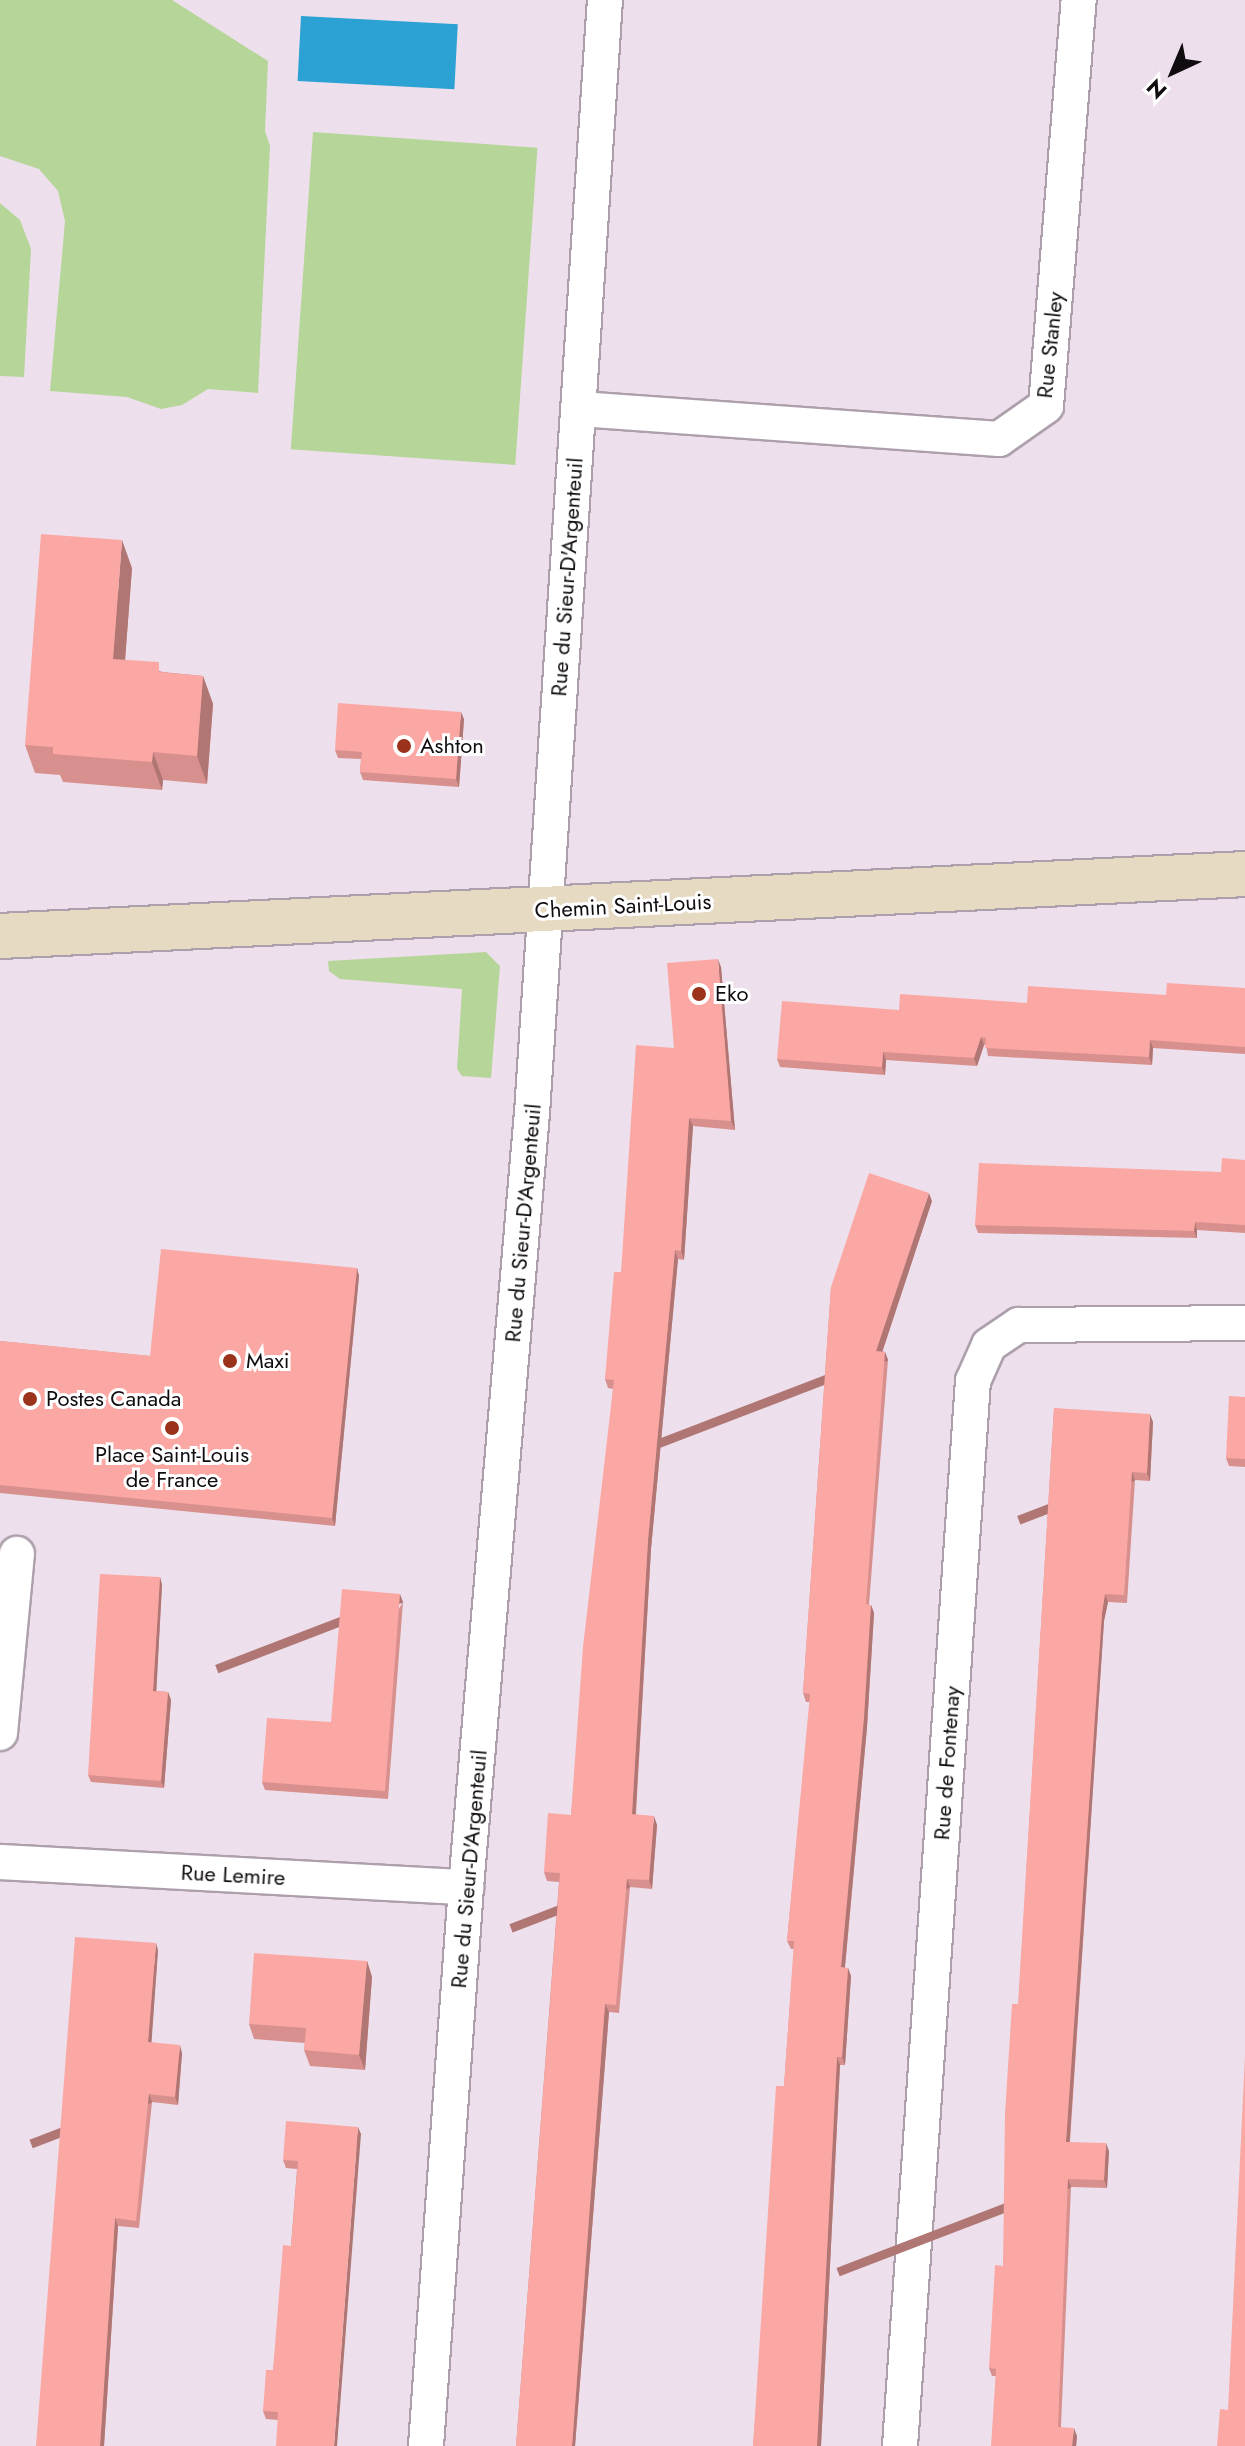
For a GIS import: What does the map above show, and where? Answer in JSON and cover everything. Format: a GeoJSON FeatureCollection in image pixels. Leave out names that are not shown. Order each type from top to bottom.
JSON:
{"type":"FeatureCollection","features":[{"type":"Feature","properties":{"kind":"street","name":"Rue du Sieur-D'Argenteuil"},"geometry":{"type":"LineString","coordinates":[[426,2446],[466,1887],[531,1129],[580,409],[587,226],[605,0]]}},
{"type":"Feature","properties":{"kind":"street","name":"Rue Stanley"},"geometry":{"type":"LineString","coordinates":[[580,409],[999,439],[1046,406],[1079,0]]}},
{"type":"Feature","properties":{"kind":"street","name":"Chemin Saint-Louis"},"geometry":{"type":"LineString","coordinates":[[0,936],[1245,874]]}},
{"type":"Feature","properties":{"kind":"street","name":"Rue de Fontenay"},"geometry":{"type":"LineString","coordinates":[[900,2446],[973,1381],[989,1345],[1019,1325],[1245,1323]]}},
{"type":"Feature","properties":{"kind":"street"},"geometry":{"type":"LineString","coordinates":[[0,1733],[17,1554]]}},
{"type":"Feature","properties":{"kind":"street","name":"Rue Lemire"},"geometry":{"type":"LineString","coordinates":[[0,1862],[466,1887]]}},
{"type":"Feature","properties":{"kind":"green space"},"geometry":{"type":"Polygon","coordinates":[[[0,0],[172,0],[268,61],[265,131],[270,146],[258,393],[208,389],[182,405],[161,409],[127,397],[50,391],[65,221],[58,191],[39,169],[0,156],[0,0]]]}},
{"type":"Feature","properties":{"kind":"green space"},"geometry":{"type":"Polygon","coordinates":[[[313,132],[537,148],[515,465],[291,449],[313,132]]]}},
{"type":"Feature","properties":{"kind":"green space"},"geometry":{"type":"Polygon","coordinates":[[[0,203],[20,220],[31,249],[24,377],[0,376],[0,203]]]}},
{"type":"Feature","properties":{"kind":"green space"},"geometry":{"type":"Polygon","coordinates":[[[486,952],[500,966],[491,1078],[462,1076],[457,1069],[462,989],[340,979],[329,971],[328,961],[486,952]]]}},
{"type":"Feature","properties":{"kind":"water"},"geometry":{"type":"Polygon","coordinates":[[[301,16],[458,24],[454,89],[298,81],[301,16]]]}},
{"type":"Feature","properties":{"kind":"building"},"geometry":{"type":"Polygon","coordinates":[[[41,534],[122,540],[113,659],[159,662],[159,672],[203,676],[197,756],[153,752],[152,762],[53,754],[53,747],[25,745],[41,534]]]}},
{"type":"Feature","properties":{"kind":"building"},"geometry":{"type":"Polygon","coordinates":[[[338,703],[461,712],[456,779],[360,772],[362,752],[335,750],[338,703]]]}},
{"type":"Feature","properties":{"kind":"building"},"geometry":{"type":"Polygon","coordinates":[[[718,959],[731,1121],[689,1118],[681,1251],[675,1250],[648,1540],[632,1814],[654,1816],[649,1880],[627,1879],[616,2005],[605,2004],[572,2446],[516,2446],[560,1873],[544,1872],[548,1813],[571,1815],[583,1647],[614,1380],[605,1379],[614,1272],[621,1272],[636,1045],[674,1048],[667,963],[718,959]]]}},
{"type":"Feature","properties":{"kind":"building"},"geometry":{"type":"Polygon","coordinates":[[[1167,983],[1245,988],[1245,1047],[1150,1040],[1149,1057],[985,1048],[986,1038],[981,1037],[974,1058],[883,1052],[882,1067],[777,1059],[782,1001],[899,1010],[900,994],[1027,1003],[1028,986],[1166,995],[1167,983]]]}},
{"type":"Feature","properties":{"kind":"building"},"geometry":{"type":"Polygon","coordinates":[[[1222,1158],[1245,1160],[1245,1225],[1195,1222],[1194,1231],[975,1225],[979,1163],[1221,1172],[1222,1158]]]}},
{"type":"Feature","properties":{"kind":"building"},"geometry":{"type":"Polygon","coordinates":[[[869,1173],[929,1193],[876,1351],[885,1352],[866,1604],[871,1605],[864,1718],[841,1967],[848,1968],[842,2057],[837,2057],[817,2446],[753,2446],[776,2086],[784,2086],[794,1941],[787,1941],[810,1694],[803,1693],[831,1287],[869,1173]]]}},
{"type":"Feature","properties":{"kind":"building","name":"Place Saint-Louis de France"},"geometry":{"type":"Polygon","coordinates":[[[161,1249],[357,1268],[332,1518],[0,1485],[0,1341],[150,1356],[161,1249]]]}},
{"type":"Feature","properties":{"kind":"building"},"geometry":{"type":"Polygon","coordinates":[[[1229,1396],[1245,1397],[1245,1459],[1226,1458],[1229,1396]]]}},
{"type":"Feature","properties":{"kind":"building"},"geometry":{"type":"Polygon","coordinates":[[[1054,1408],[1150,1414],[1147,1473],[1132,1472],[1124,1595],[1105,1594],[1102,1613],[1066,2142],[1106,2143],[1104,2180],[1068,2179],[1058,2427],[1074,2428],[1072,2446],[991,2446],[996,2369],[989,2368],[995,2265],[1003,2266],[1005,2113],[1012,2004],[1018,2004],[1054,1408]]]}},
{"type":"Feature","properties":{"kind":"building"},"geometry":{"type":"Polygon","coordinates":[[[100,1574],[160,1577],[153,1691],[168,1692],[161,1781],[88,1775],[100,1574]]]}},
{"type":"Feature","properties":{"kind":"building"},"geometry":{"type":"Polygon","coordinates":[[[342,1589],[400,1594],[385,1791],[262,1782],[267,1718],[331,1722],[342,1589]]]}},
{"type":"Feature","properties":{"kind":"building"},"geometry":{"type":"Polygon","coordinates":[[[75,1937],[156,1943],[148,2042],[180,2045],[175,2097],[149,2094],[136,2221],[115,2218],[100,2446],[36,2446],[75,1937]]]}},
{"type":"Feature","properties":{"kind":"building"},"geometry":{"type":"Polygon","coordinates":[[[254,1953],[367,1961],[359,2055],[304,2050],[306,2028],[249,2024],[254,1953]]]}},
{"type":"Feature","properties":{"kind":"building"},"geometry":{"type":"Polygon","coordinates":[[[1245,2055],[1245,2446],[1217,2446],[1220,2409],[1228,2410],[1245,2055]]]}},
{"type":"Feature","properties":{"kind":"building"},"geometry":{"type":"Polygon","coordinates":[[[286,2121],[358,2127],[334,2446],[276,2446],[278,2412],[263,2411],[266,2370],[273,2370],[283,2245],[291,2246],[298,2161],[283,2160],[286,2121]]]}},
{"type":"Feature","properties":{"kind":"place","name":"Ashton"},"geometry":{"type":"Point","coordinates":[404,746]}},
{"type":"Feature","properties":{"kind":"place","name":"Eko"},"geometry":{"type":"Point","coordinates":[699,994]}},
{"type":"Feature","properties":{"kind":"place","name":"Maxi"},"geometry":{"type":"Point","coordinates":[230,1361]}},
{"type":"Feature","properties":{"kind":"place","name":"Postes Canada"},"geometry":{"type":"Point","coordinates":[30,1399]}},
{"type":"Feature","properties":{"kind":"place","name":"Place Saint-Louis de France"},"geometry":{"type":"Point","coordinates":[172,1428]}}]}
